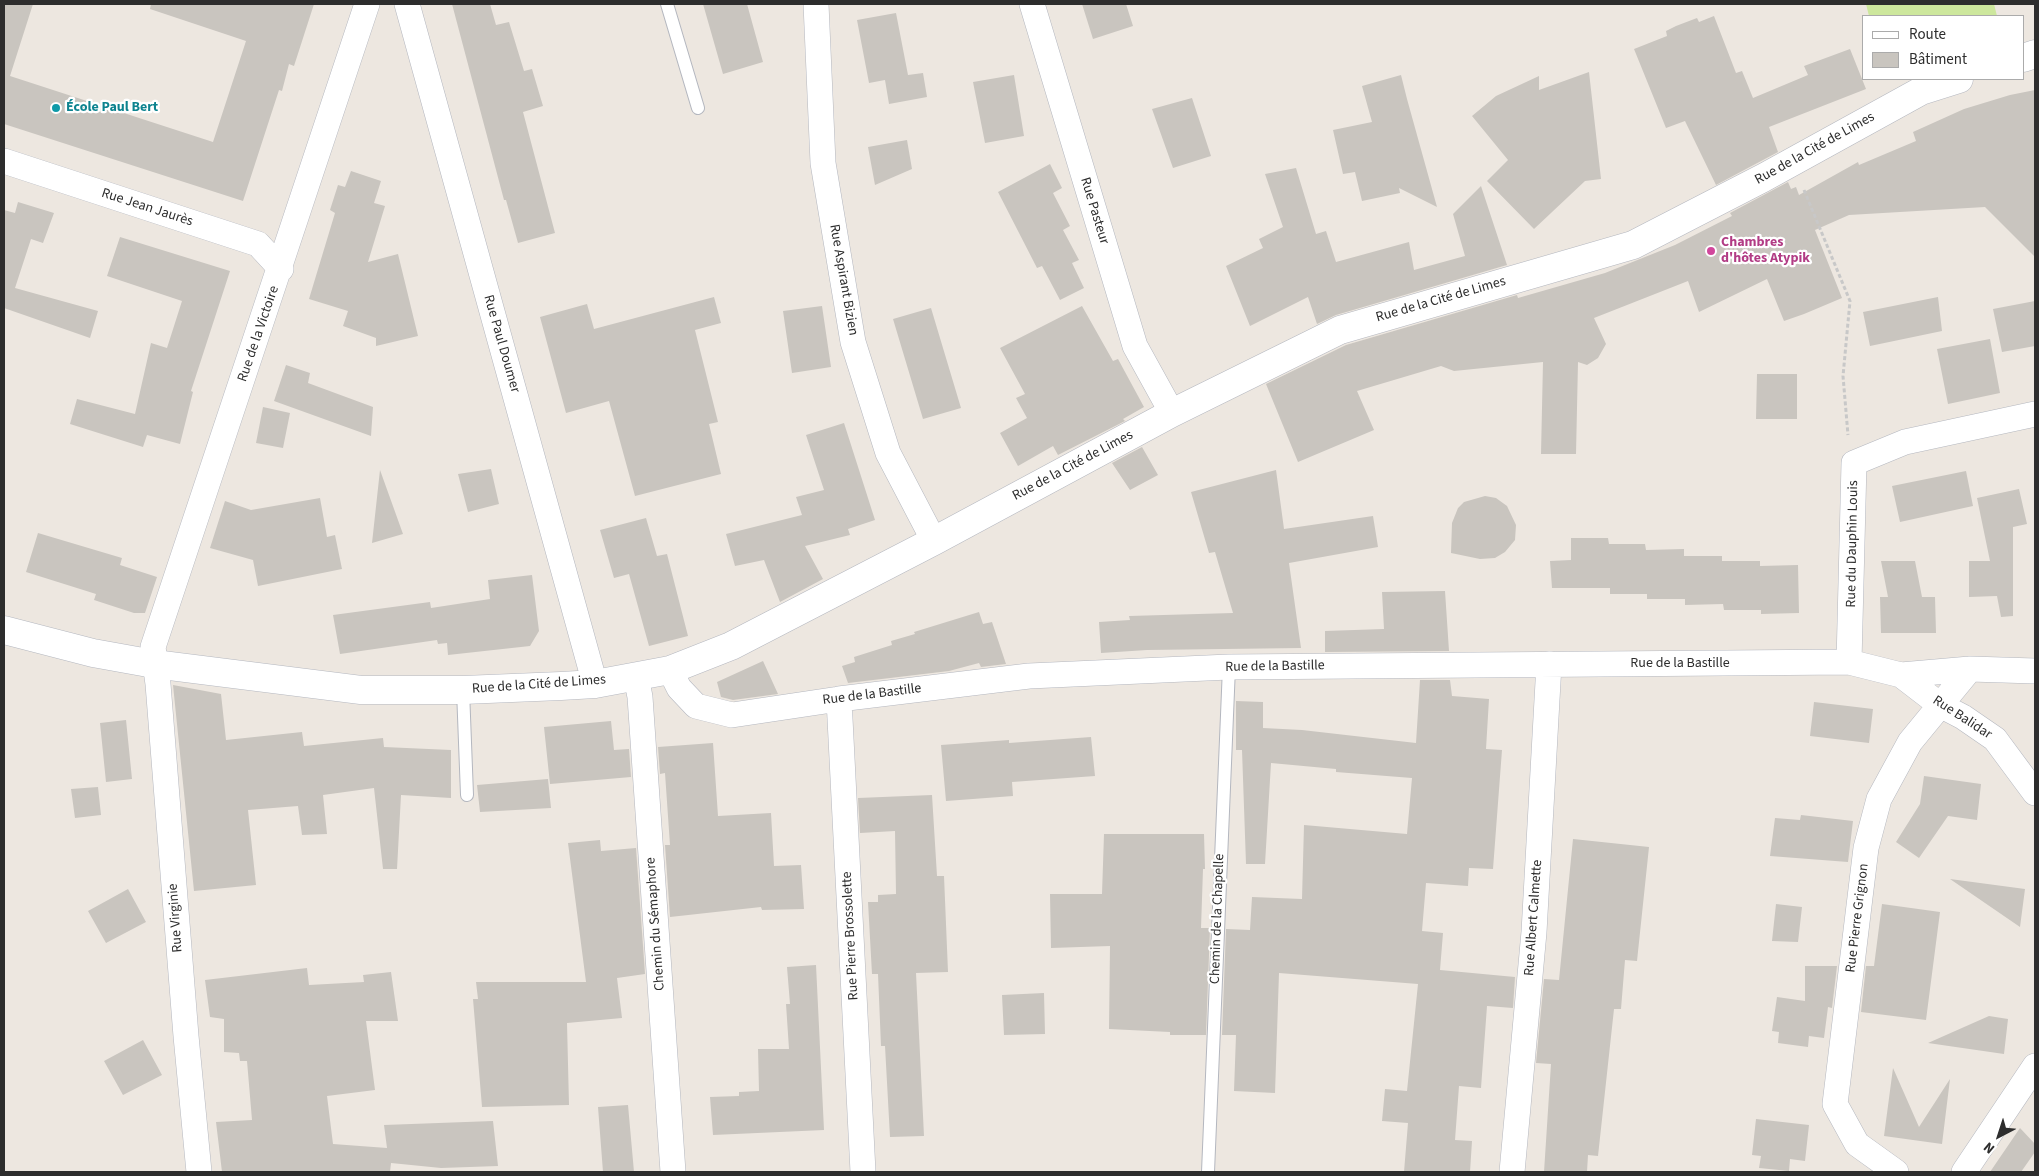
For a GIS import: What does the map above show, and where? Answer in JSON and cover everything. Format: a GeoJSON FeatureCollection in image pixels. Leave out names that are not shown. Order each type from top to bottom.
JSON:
{"type":"FeatureCollection","features":[{"type":"Feature","properties":{"kind":"street","name":"Rue de la Victoire"},"geometry":{"type":"LineString","coordinates":[[154,664],[153,647],[281,269],[367,4]]}},
{"type":"Feature","properties":{"kind":"street","name":"Rue Paul Doumer"},"geometry":{"type":"LineString","coordinates":[[407,4],[595,684]]}},
{"type":"Feature","properties":{"kind":"street","name":"Rue Aspirant Bizien"},"geometry":{"type":"LineString","coordinates":[[816,4],[823,163],[853,342],[888,452],[934,541]]}},
{"type":"Feature","properties":{"kind":"street","name":"Rue Pasteur"},"geometry":{"type":"LineString","coordinates":[[1032,4],[1135,346],[1172,412]]}},
{"type":"Feature","properties":{"kind":"street","name":"Rue de la Cité de Limes"},"geometry":{"type":"LineString","coordinates":[[4,630],[93,652],[154,664],[361,690],[463,690],[595,684],[670,670],[731,646],[934,541],[1172,412],[1340,330],[1633,245],[1763,178],[1921,91],[1956,80]]}},
{"type":"Feature","properties":{"kind":"street","name":"Rue Jean Jaurès"},"geometry":{"type":"LineString","coordinates":[[4,161],[258,244],[281,269]]}},
{"type":"Feature","properties":{"kind":"street","name":"Rue du Dauphin Louis"},"geometry":{"type":"LineString","coordinates":[[1849,662],[1854,463],[1905,442],[2035,414]]}},
{"type":"Feature","properties":{"kind":"street","name":"Rue de la Bastille"},"geometry":{"type":"LineString","coordinates":[[670,670],[679,688],[696,706],[732,715],[839,699],[1028,676],[1229,667],[1849,662],[1901,675]]}},
{"type":"Feature","properties":{"kind":"street","name":"Rue Virginie"},"geometry":{"type":"LineString","coordinates":[[154,664],[158,684],[186,1036],[199,1172]]}},
{"type":"Feature","properties":{"kind":"street","name":"Rue Albert Calmette"},"geometry":{"type":"LineString","coordinates":[[1512,1172],[1534,932],[1549,664]]}},
{"type":"Feature","properties":{"kind":"street"},"geometry":{"type":"LineString","coordinates":[[1901,675],[1970,669],[2035,671]]}},
{"type":"Feature","properties":{"kind":"street","name":"Rue Pierre Grignon"},"geometry":{"type":"LineString","coordinates":[[1896,1172],[1857,1144],[1835,1104],[1868,840],[1879,799],[1910,742],[1970,669]]}},
{"type":"Feature","properties":{"kind":"street","name":"Rue Balidar"},"geometry":{"type":"LineString","coordinates":[[1901,675],[1940,705],[1964,717],[1995,739],[2035,793]]}},
{"type":"Feature","properties":{"kind":"street","name":"Chemin du Sémaphore"},"geometry":{"type":"LineString","coordinates":[[636,676],[641,707],[673,1172]]}},
{"type":"Feature","properties":{"kind":"street","name":"Rue Pierre Brossolette"},"geometry":{"type":"LineString","coordinates":[[839,699],[863,1172]]}},
{"type":"Feature","properties":{"kind":"street"},"geometry":{"type":"LineString","coordinates":[[1964,1172],[2035,1066]]}},
{"type":"Feature","properties":{"kind":"lane"},"geometry":{"type":"LineString","coordinates":[[667,4],[698,108]]}},
{"type":"Feature","properties":{"kind":"lane","name":"Chemin de la Chapelle"},"geometry":{"type":"LineString","coordinates":[[1208,1172],[1229,667]]}},
{"type":"Feature","properties":{"kind":"lane"},"geometry":{"type":"LineString","coordinates":[[463,690],[467,795]]}},
{"type":"Feature","properties":{"kind":"path"},"geometry":{"type":"LineString","coordinates":[[1802,183],[1850,301],[1843,376],[1850,456],[1854,463]]}},
{"type":"Feature","properties":{"kind":"green space"},"geometry":{"type":"Polygon","coordinates":[[[1866,4],[1994,4],[1997,15],[1869,15],[1866,4]]]}},
{"type":"Feature","properties":{"kind":"building","name":"École Paul Bert"},"geometry":{"type":"Polygon","coordinates":[[[4,4],[33,4],[10,76],[213,142],[246,41],[150,9],[151,4],[314,4],[294,66],[289,64],[282,91],[279,90],[243,201],[4,124],[4,4]]]}},
{"type":"Feature","properties":{"kind":"building"},"geometry":{"type":"Polygon","coordinates":[[[452,4],[490,4],[496,25],[509,22],[524,71],[532,69],[543,106],[523,112],[555,233],[518,243],[506,200],[504,200],[452,4]]]}},
{"type":"Feature","properties":{"kind":"building"},"geometry":{"type":"Polygon","coordinates":[[[703,4],[747,4],[763,62],[723,74],[703,4]]]}},
{"type":"Feature","properties":{"kind":"building"},"geometry":{"type":"Polygon","coordinates":[[[1082,4],[1126,4],[1133,26],[1093,39],[1082,4]]]}},
{"type":"Feature","properties":{"kind":"building"},"geometry":{"type":"Polygon","coordinates":[[[896,13],[908,75],[923,73],[927,97],[889,104],[885,80],[869,83],[857,20],[896,13]]]}},
{"type":"Feature","properties":{"kind":"building"},"geometry":{"type":"Polygon","coordinates":[[[1714,16],[1736,73],[1742,71],[1753,98],[1808,75],[1804,66],[1850,49],[1866,89],[1769,127],[1778,152],[1716,185],[1685,121],[1666,128],[1634,49],[1667,36],[1666,31],[1676,26],[1697,18],[1699,22],[1714,16]]]}},
{"type":"Feature","properties":{"kind":"building"},"geometry":{"type":"Polygon","coordinates":[[[1589,72],[1601,179],[1585,181],[1534,229],[1487,181],[1508,160],[1472,116],[1496,96],[1539,76],[1539,90],[1589,72]]]}},
{"type":"Feature","properties":{"kind":"building"},"geometry":{"type":"Polygon","coordinates":[[[1014,75],[1024,136],[985,143],[973,82],[1014,75]]]}},
{"type":"Feature","properties":{"kind":"building"},"geometry":{"type":"Polygon","coordinates":[[[1401,75],[1437,207],[1399,188],[1400,193],[1362,201],[1355,172],[1343,174],[1333,130],[1372,122],[1362,86],[1401,75]]]}},
{"type":"Feature","properties":{"kind":"building"},"geometry":{"type":"Polygon","coordinates":[[[2035,90],[2035,257],[1985,207],[1849,215],[1815,230],[1842,298],[1804,314],[1784,321],[1767,279],[1699,312],[1688,281],[1594,318],[1606,344],[1598,358],[1587,365],[1578,362],[1576,454],[1541,454],[1543,362],[1454,371],[1441,366],[1357,391],[1374,430],[1298,462],[1266,384],[1346,345],[1517,295],[1518,298],[1605,273],[1675,245],[1732,216],[1730,213],[1788,182],[1791,189],[1796,187],[1799,195],[1858,162],[1859,165],[1916,141],[1913,132],[1964,109],[2010,95],[2035,90]]]}},
{"type":"Feature","properties":{"kind":"building"},"geometry":{"type":"Polygon","coordinates":[[[1192,98],[1211,156],[1173,168],[1152,109],[1192,98]]]}},
{"type":"Feature","properties":{"kind":"building"},"geometry":{"type":"Polygon","coordinates":[[[907,140],[912,169],[875,185],[868,147],[907,140]]]}},
{"type":"Feature","properties":{"kind":"building"},"geometry":{"type":"Polygon","coordinates":[[[1050,164],[1062,188],[1053,193],[1070,226],[1063,230],[1079,260],[1072,263],[1084,288],[1060,300],[1042,266],[1037,268],[998,192],[1050,164]]]}},
{"type":"Feature","properties":{"kind":"building"},"geometry":{"type":"Polygon","coordinates":[[[1296,168],[1316,234],[1326,231],[1336,262],[1409,242],[1414,270],[1465,256],[1453,214],[1481,186],[1507,265],[1336,315],[1317,324],[1308,297],[1250,326],[1226,266],[1263,248],[1259,239],[1283,227],[1265,174],[1296,168]]]}},
{"type":"Feature","properties":{"kind":"building"},"geometry":{"type":"Polygon","coordinates":[[[351,171],[381,181],[374,203],[385,206],[368,262],[398,254],[418,336],[376,346],[376,338],[343,326],[348,311],[309,299],[335,213],[330,210],[338,185],[345,187],[351,171]]]}},
{"type":"Feature","properties":{"kind":"building"},"geometry":{"type":"Polygon","coordinates":[[[18,202],[54,213],[43,243],[31,239],[15,288],[98,311],[90,338],[4,308],[4,210],[15,213],[18,202]]]}},
{"type":"Feature","properties":{"kind":"building"},"geometry":{"type":"Polygon","coordinates":[[[120,237],[230,271],[191,391],[193,392],[180,444],[147,435],[143,447],[70,424],[77,399],[135,414],[151,343],[167,348],[182,301],[107,276],[120,237]]]}},
{"type":"Feature","properties":{"kind":"building"},"geometry":{"type":"Polygon","coordinates":[[[714,297],[721,323],[695,330],[718,422],[709,424],[721,474],[635,496],[609,401],[566,413],[540,317],[587,304],[594,329],[714,297]]]}},
{"type":"Feature","properties":{"kind":"building"},"geometry":{"type":"Polygon","coordinates":[[[1938,297],[1942,331],[1870,346],[1863,312],[1938,297]]]}},
{"type":"Feature","properties":{"kind":"building"},"geometry":{"type":"Polygon","coordinates":[[[2035,301],[2035,346],[2002,352],[1993,309],[2035,301]]]}},
{"type":"Feature","properties":{"kind":"building"},"geometry":{"type":"Polygon","coordinates":[[[822,306],[831,367],[792,373],[783,311],[822,306]]]}},
{"type":"Feature","properties":{"kind":"building"},"geometry":{"type":"Polygon","coordinates":[[[1082,306],[1113,361],[1118,359],[1144,407],[1123,419],[1125,421],[1058,455],[1053,446],[1018,466],[1000,433],[1027,418],[1016,398],[1025,394],[1000,348],[1082,306]]]}},
{"type":"Feature","properties":{"kind":"building"},"geometry":{"type":"Polygon","coordinates":[[[931,308],[961,408],[923,419],[893,319],[931,308]]]}},
{"type":"Feature","properties":{"kind":"building"},"geometry":{"type":"Polygon","coordinates":[[[1990,339],[2000,393],[1948,404],[1937,349],[1990,339]]]}},
{"type":"Feature","properties":{"kind":"building"},"geometry":{"type":"Polygon","coordinates":[[[286,365],[310,373],[308,383],[373,407],[371,436],[274,401],[286,365]]]}},
{"type":"Feature","properties":{"kind":"building"},"geometry":{"type":"Polygon","coordinates":[[[1757,374],[1797,374],[1797,419],[1756,419],[1757,374]]]}},
{"type":"Feature","properties":{"kind":"building"},"geometry":{"type":"Polygon","coordinates":[[[263,407],[290,413],[283,448],[256,443],[263,407]]]}},
{"type":"Feature","properties":{"kind":"building"},"geometry":{"type":"Polygon","coordinates":[[[844,423],[875,520],[848,529],[850,535],[805,546],[823,579],[780,602],[764,560],[735,566],[726,534],[802,515],[796,497],[824,490],[806,435],[844,423]]]}},
{"type":"Feature","properties":{"kind":"building"},"geometry":{"type":"Polygon","coordinates":[[[1142,447],[1158,475],[1130,490],[1112,463],[1142,447]]]}},
{"type":"Feature","properties":{"kind":"building"},"geometry":{"type":"Polygon","coordinates":[[[491,469],[499,504],[468,512],[458,474],[491,469]]]}},
{"type":"Feature","properties":{"kind":"building"},"geometry":{"type":"Polygon","coordinates":[[[380,470],[403,534],[372,543],[380,470]]]}},
{"type":"Feature","properties":{"kind":"building"},"geometry":{"type":"Polygon","coordinates":[[[1276,470],[1284,529],[1373,516],[1378,547],[1289,563],[1301,648],[1147,650],[1101,653],[1099,622],[1130,620],[1129,616],[1233,613],[1215,552],[1209,553],[1191,492],[1276,470]]]}},
{"type":"Feature","properties":{"kind":"building"},"geometry":{"type":"Polygon","coordinates":[[[1966,471],[1973,506],[1900,522],[1892,486],[1966,471]]]}},
{"type":"Feature","properties":{"kind":"building"},"geometry":{"type":"Polygon","coordinates":[[[2019,489],[2027,524],[2013,527],[2013,616],[2001,617],[1997,596],[1969,597],[1969,561],[1990,561],[1977,498],[2019,489]]]}},
{"type":"Feature","properties":{"kind":"building"},"geometry":{"type":"Polygon","coordinates":[[[1485,496],[1496,498],[1507,506],[1516,525],[1515,540],[1505,552],[1495,558],[1480,559],[1451,553],[1452,523],[1458,508],[1464,502],[1485,496]]]}},
{"type":"Feature","properties":{"kind":"building"},"geometry":{"type":"Polygon","coordinates":[[[320,498],[327,537],[335,535],[342,569],[258,586],[253,560],[210,548],[225,501],[251,510],[320,498]]]}},
{"type":"Feature","properties":{"kind":"building"},"geometry":{"type":"Polygon","coordinates":[[[646,518],[657,556],[667,554],[688,636],[649,646],[629,574],[614,578],[600,530],[646,518]]]}},
{"type":"Feature","properties":{"kind":"building"},"geometry":{"type":"Polygon","coordinates":[[[38,533],[122,558],[120,565],[157,577],[145,613],[134,613],[94,600],[96,594],[26,572],[38,533]]]}},
{"type":"Feature","properties":{"kind":"building"},"geometry":{"type":"Polygon","coordinates":[[[1571,538],[1608,538],[1609,544],[1645,544],[1646,550],[1684,549],[1684,556],[1722,556],[1722,561],[1760,561],[1760,566],[1798,565],[1799,613],[1761,614],[1761,610],[1724,610],[1723,604],[1685,605],[1685,599],[1647,599],[1647,594],[1610,594],[1610,588],[1552,588],[1550,561],[1571,560],[1571,538]]]}},
{"type":"Feature","properties":{"kind":"building"},"geometry":{"type":"Polygon","coordinates":[[[1881,561],[1915,561],[1922,597],[1935,597],[1936,633],[1881,633],[1880,597],[1888,597],[1881,561]]]}},
{"type":"Feature","properties":{"kind":"building"},"geometry":{"type":"Polygon","coordinates":[[[532,575],[539,631],[530,646],[448,655],[447,643],[438,644],[437,640],[340,654],[333,615],[430,602],[431,608],[490,599],[488,580],[532,575]]]}},
{"type":"Feature","properties":{"kind":"building"},"geometry":{"type":"Polygon","coordinates":[[[1445,591],[1449,651],[1325,652],[1325,631],[1384,629],[1382,592],[1445,591]]]}},
{"type":"Feature","properties":{"kind":"building"},"geometry":{"type":"Polygon","coordinates":[[[979,612],[983,624],[992,622],[1006,664],[981,667],[979,663],[949,671],[848,683],[842,666],[855,662],[854,657],[892,645],[891,641],[915,634],[914,632],[979,612]]]}},
{"type":"Feature","properties":{"kind":"building"},"geometry":{"type":"Polygon","coordinates":[[[763,661],[778,694],[733,700],[721,697],[717,682],[763,661]]]}},
{"type":"Feature","properties":{"kind":"building"},"geometry":{"type":"Polygon","coordinates":[[[1420,680],[1450,680],[1452,696],[1489,699],[1486,749],[1502,750],[1493,869],[1469,868],[1468,886],[1426,883],[1422,931],[1443,933],[1440,970],[1515,977],[1513,1008],[1487,1006],[1481,1088],[1459,1086],[1455,1140],[1472,1141],[1470,1172],[1404,1172],[1408,1123],[1382,1121],[1385,1089],[1407,1091],[1418,984],[1279,973],[1275,1093],[1234,1091],[1236,1035],[1222,1035],[1226,929],[1250,930],[1252,897],[1302,899],[1304,825],[1407,834],[1412,778],[1336,772],[1336,769],[1271,763],[1265,864],[1246,864],[1242,750],[1236,750],[1236,701],[1263,702],[1263,728],[1302,730],[1416,743],[1420,680]]]}},
{"type":"Feature","properties":{"kind":"building"},"geometry":{"type":"Polygon","coordinates":[[[173,685],[221,694],[226,740],[302,732],[304,746],[383,738],[384,747],[451,750],[451,798],[401,795],[397,869],[383,869],[374,788],[323,795],[327,834],[302,835],[298,806],[248,810],[256,885],[194,891],[173,685]]]}},
{"type":"Feature","properties":{"kind":"building"},"geometry":{"type":"Polygon","coordinates":[[[1814,702],[1873,709],[1869,743],[1810,736],[1814,702]]]}},
{"type":"Feature","properties":{"kind":"building"},"geometry":{"type":"Polygon","coordinates":[[[126,720],[132,779],[106,782],[100,723],[126,720]]]}},
{"type":"Feature","properties":{"kind":"building"},"geometry":{"type":"Polygon","coordinates":[[[611,721],[614,750],[629,749],[631,777],[550,784],[544,727],[611,721]]]}},
{"type":"Feature","properties":{"kind":"building"},"geometry":{"type":"Polygon","coordinates":[[[1091,737],[1095,776],[1012,782],[1013,796],[946,801],[941,745],[1009,740],[1009,743],[1091,737]]]}},
{"type":"Feature","properties":{"kind":"building"},"geometry":{"type":"Polygon","coordinates":[[[713,743],[718,816],[771,813],[774,866],[801,865],[804,909],[762,910],[761,907],[670,917],[665,845],[670,845],[665,773],[660,774],[658,747],[713,743]]]}},
{"type":"Feature","properties":{"kind":"building"},"geometry":{"type":"Polygon","coordinates":[[[1924,776],[1981,784],[1977,820],[1948,816],[1919,858],[1896,842],[1920,804],[1924,776]]]}},
{"type":"Feature","properties":{"kind":"building"},"geometry":{"type":"Polygon","coordinates":[[[548,779],[551,808],[480,812],[477,785],[548,779]]]}},
{"type":"Feature","properties":{"kind":"building"},"geometry":{"type":"Polygon","coordinates":[[[98,787],[101,815],[75,818],[71,789],[98,787]]]}},
{"type":"Feature","properties":{"kind":"building"},"geometry":{"type":"Polygon","coordinates":[[[932,795],[937,876],[944,876],[948,972],[916,973],[924,1136],[890,1137],[885,1046],[881,1046],[878,974],[872,974],[868,902],[878,902],[878,895],[896,894],[895,831],[860,833],[858,798],[932,795]]]}},
{"type":"Feature","properties":{"kind":"building"},"geometry":{"type":"Polygon","coordinates":[[[1801,815],[1853,821],[1848,862],[1770,856],[1775,818],[1800,820],[1801,815]]]}},
{"type":"Feature","properties":{"kind":"building"},"geometry":{"type":"Polygon","coordinates":[[[1104,834],[1204,834],[1205,869],[1203,869],[1201,928],[1210,928],[1206,1035],[1170,1035],[1170,1032],[1109,1029],[1110,946],[1051,948],[1050,894],[1102,894],[1104,834]]]}},
{"type":"Feature","properties":{"kind":"building"},"geometry":{"type":"Polygon","coordinates":[[[1573,839],[1649,847],[1637,961],[1625,960],[1621,1009],[1614,1009],[1598,1156],[1588,1155],[1587,1172],[1544,1172],[1551,1064],[1536,1063],[1544,979],[1559,980],[1573,839]]]}},
{"type":"Feature","properties":{"kind":"building"},"geometry":{"type":"Polygon","coordinates":[[[600,840],[601,851],[636,848],[645,974],[617,978],[622,1018],[567,1023],[569,1105],[482,1107],[473,999],[478,999],[476,982],[586,982],[568,843],[600,840]]]}},
{"type":"Feature","properties":{"kind":"building"},"geometry":{"type":"Polygon","coordinates":[[[1950,879],[2025,889],[2020,927],[1950,879]]]}},
{"type":"Feature","properties":{"kind":"building"},"geometry":{"type":"Polygon","coordinates":[[[128,889],[146,922],[106,943],[88,911],[128,889]]]}},
{"type":"Feature","properties":{"kind":"building"},"geometry":{"type":"Polygon","coordinates":[[[1776,904],[1802,907],[1798,942],[1772,941],[1776,904]]]}},
{"type":"Feature","properties":{"kind":"building"},"geometry":{"type":"Polygon","coordinates":[[[1882,904],[1940,912],[1926,1020],[1861,1012],[1866,966],[1874,966],[1882,904]]]}},
{"type":"Feature","properties":{"kind":"building"},"geometry":{"type":"Polygon","coordinates":[[[816,965],[824,1130],[713,1135],[710,1097],[739,1096],[739,1092],[759,1091],[758,1049],[789,1049],[786,1004],[790,1004],[787,967],[816,965]]]}},
{"type":"Feature","properties":{"kind":"building"},"geometry":{"type":"Polygon","coordinates":[[[1805,966],[1837,966],[1832,1008],[1828,1007],[1824,1038],[1809,1036],[1808,1047],[1778,1043],[1779,1032],[1772,1031],[1777,997],[1805,1001],[1805,966]]]}},
{"type":"Feature","properties":{"kind":"building"},"geometry":{"type":"Polygon","coordinates":[[[307,968],[309,985],[364,982],[363,975],[391,972],[398,1021],[366,1021],[375,1090],[327,1096],[333,1144],[387,1148],[384,1125],[493,1121],[498,1166],[441,1168],[391,1163],[390,1172],[222,1172],[216,1122],[252,1120],[247,1061],[240,1061],[239,1053],[224,1052],[224,1019],[210,1017],[205,980],[307,968]]]}},
{"type":"Feature","properties":{"kind":"building"},"geometry":{"type":"Polygon","coordinates":[[[1044,993],[1045,1034],[1004,1035],[1002,995],[1044,993]]]}},
{"type":"Feature","properties":{"kind":"building"},"geometry":{"type":"Polygon","coordinates":[[[1989,1016],[2008,1019],[2004,1054],[1928,1043],[1989,1016]]]}},
{"type":"Feature","properties":{"kind":"building"},"geometry":{"type":"Polygon","coordinates":[[[143,1040],[162,1075],[123,1095],[104,1061],[143,1040]]]}},
{"type":"Feature","properties":{"kind":"building"},"geometry":{"type":"Polygon","coordinates":[[[1893,1068],[1919,1127],[1950,1079],[1942,1144],[1884,1136],[1893,1068]]]}},
{"type":"Feature","properties":{"kind":"building"},"geometry":{"type":"Polygon","coordinates":[[[628,1105],[634,1172],[603,1172],[598,1107],[628,1105]]]}},
{"type":"Feature","properties":{"kind":"building"},"geometry":{"type":"Polygon","coordinates":[[[1756,1119],[1809,1125],[1805,1161],[1790,1159],[1789,1171],[1759,1168],[1761,1156],[1752,1155],[1756,1119]]]}},
{"type":"Feature","properties":{"kind":"building"},"geometry":{"type":"Polygon","coordinates":[[[2020,1128],[2035,1144],[2035,1152],[2021,1172],[1990,1172],[2020,1128]]]}},
{"type":"Feature","properties":{"kind":"place","name":"École Paul Bert"},"geometry":{"type":"Point","coordinates":[56,108]}},
{"type":"Feature","properties":{"kind":"place","name":"Chambres d'hôtes Atypik"},"geometry":{"type":"Point","coordinates":[1711,251]}}]}
